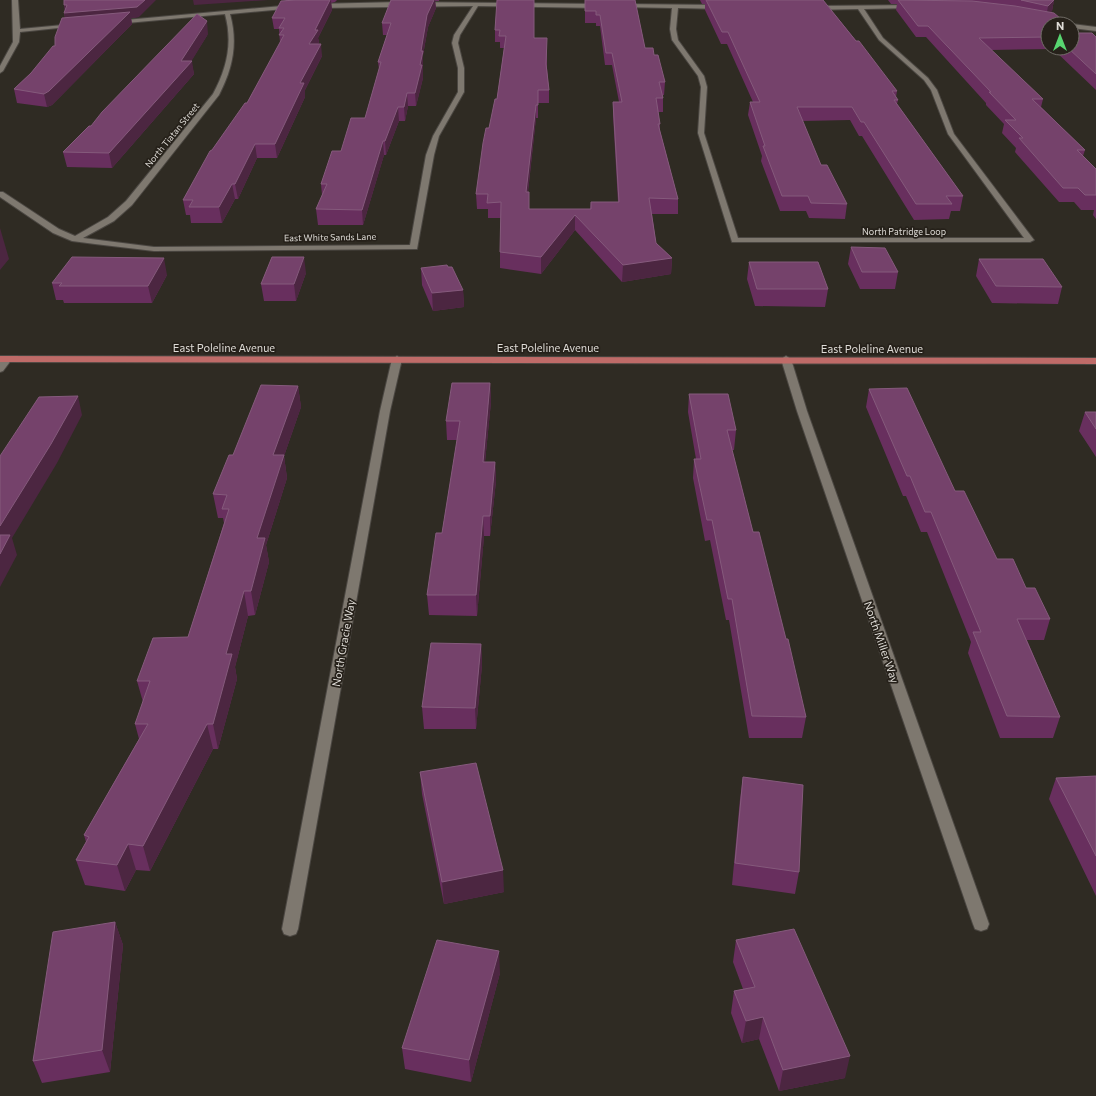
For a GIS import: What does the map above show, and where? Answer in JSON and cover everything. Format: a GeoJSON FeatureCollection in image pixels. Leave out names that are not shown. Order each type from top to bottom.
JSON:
{"type":"FeatureCollection","features":[{"type":"Feature","properties":{"kind":"main road","name":"East Poleline Avenue"},"geometry":{"type":"LineString","coordinates":[[3,359],[786,359],[1096,361]]}},
{"type":"Feature","properties":{"kind":"street"},"geometry":{"type":"LineString","coordinates":[[0,71],[16,42],[17,31],[14,0]]}},
{"type":"Feature","properties":{"kind":"street"},"geometry":{"type":"LineString","coordinates":[[310,6],[349,4],[477,4],[604,6]]}},
{"type":"Feature","properties":{"kind":"street","name":"East White Sands Lane"},"geometry":{"type":"LineString","coordinates":[[0,194],[56,231],[75,239],[154,249],[414,247],[430,155],[436,136],[461,92],[460,62],[455,43],[457,35],[477,4]]}},
{"type":"Feature","properties":{"kind":"street"},"geometry":{"type":"LineString","coordinates":[[612,6],[728,8]]}},
{"type":"Feature","properties":{"kind":"street"},"geometry":{"type":"LineString","coordinates":[[804,8],[917,6]]}},
{"type":"Feature","properties":{"kind":"street"},"geometry":{"type":"LineString","coordinates":[[112,23],[227,12],[302,7]]}},
{"type":"Feature","properties":{"kind":"street","name":"North Patridge Loop"},"geometry":{"type":"LineString","coordinates":[[675,7],[673,29],[675,40],[701,76],[704,87],[704,104],[701,133],[735,240],[1030,240],[951,134],[944,119],[941,105],[926,79],[881,39],[860,7]]}},
{"type":"Feature","properties":{"kind":"street","name":"North Tiatan Street"},"geometry":{"type":"LineString","coordinates":[[75,239],[111,219],[129,203],[216,95],[226,78],[231,55],[232,34],[227,12]]}},
{"type":"Feature","properties":{"kind":"street"},"geometry":{"type":"LineString","coordinates":[[17,31],[81,26]]}},
{"type":"Feature","properties":{"kind":"street"},"geometry":{"type":"LineString","coordinates":[[1080,27],[1096,29]]}},
{"type":"Feature","properties":{"kind":"street"},"geometry":{"type":"LineString","coordinates":[[0,369],[3,359]]}},
{"type":"Feature","properties":{"kind":"street","name":"North Gracie Way"},"geometry":{"type":"LineString","coordinates":[[290,929],[385,412],[397,359]]}},
{"type":"Feature","properties":{"kind":"street","name":"North Miller Way"},"geometry":{"type":"LineString","coordinates":[[786,359],[802,412],[981,924]]}},
{"type":"Feature","properties":{"kind":"building"},"geometry":{"type":"Polygon","coordinates":[[[64,0],[145,0],[137,7],[64,13],[67,5],[64,5],[64,0]]]}},
{"type":"Feature","properties":{"kind":"building"},"geometry":{"type":"Polygon","coordinates":[[[330,0],[315,30],[318,30],[309,44],[321,44],[300,83],[304,83],[275,144],[255,144],[235,184],[232,184],[219,207],[189,207],[193,200],[183,200],[210,151],[245,103],[247,103],[284,35],[279,35],[284,28],[279,28],[285,18],[272,18],[281,1],[330,0]]]}},
{"type":"Feature","properties":{"kind":"building"},"geometry":{"type":"Polygon","coordinates":[[[391,0],[434,0],[427,15],[421,51],[423,51],[420,65],[422,65],[415,93],[407,93],[404,107],[398,107],[385,141],[383,141],[362,210],[316,209],[327,184],[321,184],[332,151],[341,151],[351,118],[365,118],[381,62],[378,62],[391,23],[382,23],[391,0]]]}},
{"type":"Feature","properties":{"kind":"building"},"geometry":{"type":"Polygon","coordinates":[[[497,0],[534,0],[534,38],[547,38],[546,64],[549,90],[538,90],[538,105],[536,105],[526,192],[529,192],[529,209],[591,209],[591,202],[619,202],[613,102],[622,102],[612,53],[606,53],[600,15],[596,15],[596,11],[585,11],[585,0],[635,0],[645,48],[653,48],[654,55],[658,55],[665,82],[659,82],[663,98],[656,98],[660,124],[658,124],[678,199],[649,198],[656,243],[672,258],[623,265],[575,215],[541,257],[500,252],[501,202],[487,203],[488,194],[476,194],[486,128],[489,128],[495,99],[497,99],[506,36],[499,36],[500,30],[495,30],[497,0]]]}},
{"type":"Feature","properties":{"kind":"building"},"geometry":{"type":"Polygon","coordinates":[[[706,0],[823,0],[856,41],[859,41],[897,91],[892,91],[898,100],[894,100],[963,196],[946,196],[952,204],[916,204],[864,122],[861,122],[852,107],[797,107],[821,165],[827,165],[847,204],[811,203],[808,196],[782,196],[763,146],[765,146],[750,102],[760,102],[728,32],[722,32],[706,0]]]}},
{"type":"Feature","properties":{"kind":"building"},"geometry":{"type":"Polygon","coordinates":[[[898,0],[972,1],[1015,6],[1054,13],[1058,16],[1040,16],[1040,37],[979,38],[1043,99],[1032,99],[1085,150],[1077,150],[1096,169],[1096,195],[1085,195],[1078,188],[1063,188],[1019,138],[1023,138],[1005,120],[1016,120],[989,92],[991,92],[928,26],[918,26],[898,0]]]}},
{"type":"Feature","properties":{"kind":"building"},"geometry":{"type":"Polygon","coordinates":[[[1021,0],[1054,0],[1048,6],[1021,0]]]}},
{"type":"Feature","properties":{"kind":"building"},"geometry":{"type":"Polygon","coordinates":[[[130,12],[49,91],[44,94],[14,89],[31,73],[53,46],[55,46],[55,37],[62,18],[130,12]]]}},
{"type":"Feature","properties":{"kind":"building"},"geometry":{"type":"Polygon","coordinates":[[[197,14],[207,21],[181,61],[192,61],[109,153],[63,152],[89,126],[91,126],[102,112],[197,14]]]}},
{"type":"Feature","properties":{"kind":"building"},"geometry":{"type":"Polygon","coordinates":[[[1080,33],[1092,33],[1096,37],[1096,74],[1077,56],[1080,56],[1080,33]]]}},
{"type":"Feature","properties":{"kind":"building"},"geometry":{"type":"Polygon","coordinates":[[[851,247],[885,248],[898,272],[862,272],[851,247]]]}},
{"type":"Feature","properties":{"kind":"building"},"geometry":{"type":"Polygon","coordinates":[[[72,257],[164,258],[148,286],[59,286],[62,283],[52,283],[72,257]]]}},
{"type":"Feature","properties":{"kind":"building"},"geometry":{"type":"Polygon","coordinates":[[[272,257],[304,257],[294,284],[261,284],[272,257]]]}},
{"type":"Feature","properties":{"kind":"building"},"geometry":{"type":"Polygon","coordinates":[[[979,259],[1043,259],[1062,287],[996,286],[979,259]]]}},
{"type":"Feature","properties":{"kind":"building"},"geometry":{"type":"Polygon","coordinates":[[[749,262],[818,262],[828,289],[757,289],[749,262]]]}},
{"type":"Feature","properties":{"kind":"building"},"geometry":{"type":"Polygon","coordinates":[[[447,265],[448,267],[452,267],[463,290],[432,293],[421,268],[447,265]]]}},
{"type":"Feature","properties":{"kind":"building"},"geometry":{"type":"Polygon","coordinates":[[[452,383],[490,383],[483,462],[495,462],[490,516],[483,516],[476,595],[427,595],[436,533],[442,533],[460,421],[446,421],[452,383]]]}},
{"type":"Feature","properties":{"kind":"building"},"geometry":{"type":"Polygon","coordinates":[[[261,385],[298,386],[273,455],[284,455],[257,538],[265,538],[251,591],[244,591],[226,654],[232,654],[213,724],[207,724],[143,846],[128,844],[117,865],[76,860],[89,837],[84,835],[148,724],[135,724],[150,681],[137,681],[153,638],[188,637],[229,509],[222,509],[227,495],[213,494],[229,455],[233,455],[261,385]]]}},
{"type":"Feature","properties":{"kind":"building"},"geometry":{"type":"Polygon","coordinates":[[[907,388],[955,491],[964,491],[997,559],[1013,559],[1026,588],[1035,588],[1050,619],[1017,619],[1060,717],[1007,716],[973,632],[981,632],[931,512],[925,512],[910,476],[907,476],[869,389],[907,388]]]}},
{"type":"Feature","properties":{"kind":"building"},"geometry":{"type":"Polygon","coordinates":[[[689,394],[728,394],[736,430],[727,430],[753,532],[759,532],[786,639],[788,639],[806,717],[752,716],[732,599],[728,599],[712,520],[707,520],[694,459],[701,459],[689,394]]]}},
{"type":"Feature","properties":{"kind":"building"},"geometry":{"type":"Polygon","coordinates":[[[78,396],[51,444],[0,526],[0,456],[39,397],[78,396]]]}},
{"type":"Feature","properties":{"kind":"building"},"geometry":{"type":"Polygon","coordinates":[[[1085,412],[1096,412],[1096,429],[1085,412]]]}},
{"type":"Feature","properties":{"kind":"building"},"geometry":{"type":"Polygon","coordinates":[[[0,535],[10,535],[0,554],[0,535]]]}},
{"type":"Feature","properties":{"kind":"building"},"geometry":{"type":"Polygon","coordinates":[[[431,643],[481,644],[475,708],[422,707],[431,643]]]}},
{"type":"Feature","properties":{"kind":"building"},"geometry":{"type":"Polygon","coordinates":[[[476,763],[503,870],[442,882],[420,772],[476,763]]]}},
{"type":"Feature","properties":{"kind":"building"},"geometry":{"type":"Polygon","coordinates":[[[1096,776],[1096,856],[1056,778],[1096,776]]]}},
{"type":"Feature","properties":{"kind":"building"},"geometry":{"type":"Polygon","coordinates":[[[743,777],[803,785],[799,872],[735,863],[743,777]]]}},
{"type":"Feature","properties":{"kind":"building"},"geometry":{"type":"Polygon","coordinates":[[[115,922],[102,1050],[33,1061],[53,932],[115,922]]]}},
{"type":"Feature","properties":{"kind":"building"},"geometry":{"type":"Polygon","coordinates":[[[794,929],[850,1056],[783,1070],[763,1017],[746,1021],[734,991],[755,987],[736,940],[794,929]]]}},
{"type":"Feature","properties":{"kind":"building"},"geometry":{"type":"Polygon","coordinates":[[[437,940],[499,951],[469,1060],[402,1048],[437,940]]]}}]}
